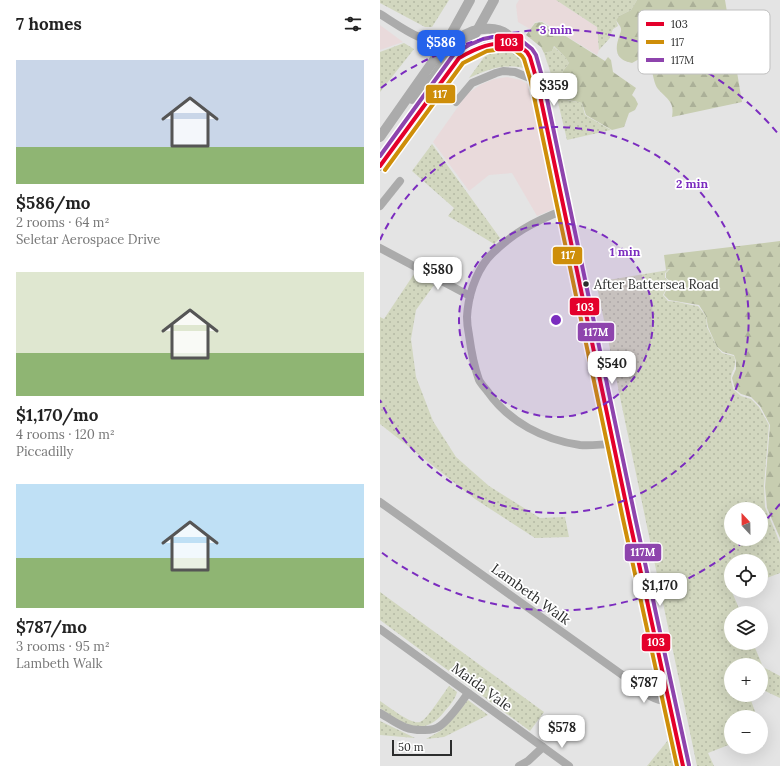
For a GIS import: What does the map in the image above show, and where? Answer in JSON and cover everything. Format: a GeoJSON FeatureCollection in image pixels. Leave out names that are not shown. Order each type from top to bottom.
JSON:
{"type":"FeatureCollection","features":[{"type":"Feature","properties":{"kind":"street"},"geometry":{"type":"LineString","coordinates":[[380,137],[448,40],[470,0]]}},
{"type":"Feature","properties":{"kind":"street"},"geometry":{"type":"LineString","coordinates":[[380,166],[459,58],[477,31],[494,0]]}},
{"type":"Feature","properties":{"kind":"street"},"geometry":{"type":"LineString","coordinates":[[380,14],[420,38],[439,42],[448,40]]}},
{"type":"Feature","properties":{"kind":"street"},"geometry":{"type":"LineString","coordinates":[[400,109],[434,77],[460,38],[465,34],[491,28],[495,29],[508,35],[514,42],[527,52],[530,57],[537,81],[683,766]]}},
{"type":"Feature","properties":{"kind":"street"},"geometry":{"type":"LineString","coordinates":[[459,58],[485,45],[514,42]]}},
{"type":"Feature","properties":{"kind":"street"},"geometry":{"type":"LineString","coordinates":[[456,102],[472,83],[503,71],[515,72],[537,81]]}},
{"type":"Feature","properties":{"kind":"street"},"geometry":{"type":"LineString","coordinates":[[380,206],[400,181]]}},
{"type":"Feature","properties":{"kind":"street"},"geometry":{"type":"LineString","coordinates":[[564,210],[538,220],[512,236],[488,259],[476,277],[470,296],[467,318],[472,352],[480,381],[496,402],[518,422],[539,434],[581,445],[614,444]]}},
{"type":"Feature","properties":{"kind":"street"},"geometry":{"type":"LineString","coordinates":[[380,248],[470,296]]}},
{"type":"Feature","properties":{"kind":"street","name":"Lambeth Walk"},"geometry":{"type":"LineString","coordinates":[[380,502],[628,679],[653,699],[661,701],[669,700]]}},
{"type":"Feature","properties":{"kind":"street","name":"Maida Vale"},"geometry":{"type":"LineString","coordinates":[[380,629],[569,766]]}},
{"type":"Feature","properties":{"kind":"street"},"geometry":{"type":"LineString","coordinates":[[380,713],[403,727],[414,731],[435,729],[440,727],[452,714],[468,693]]}},
{"type":"Feature","properties":{"kind":"street"},"geometry":{"type":"LineString","coordinates":[[519,766],[528,761],[543,747]]}},
{"type":"Feature","properties":{"kind":"shaded area"},"geometry":{"type":"Polygon","coordinates":[[[519,0],[556,0],[597,27],[599,50],[597,55],[542,21],[535,22],[530,29],[518,22],[516,5],[519,0]]]}},
{"type":"Feature","properties":{"kind":"shaded area"},"geometry":{"type":"Polygon","coordinates":[[[380,25],[403,42],[380,50],[380,25]]]}},
{"type":"Feature","properties":{"kind":"shaded area"},"geometry":{"type":"Polygon","coordinates":[[[507,77],[521,80],[531,86],[556,208],[537,216],[512,173],[489,175],[469,191],[433,142],[467,94],[480,85],[494,79],[507,77]]]}},
{"type":"Feature","properties":{"kind":"green space"},"geometry":{"type":"Polygon","coordinates":[[[380,0],[449,0],[432,27],[425,27],[380,3],[380,0]]]}},
{"type":"Feature","properties":{"kind":"green space"},"geometry":{"type":"Polygon","coordinates":[[[556,0],[637,0],[631,10],[619,16],[616,20],[618,26],[613,29],[609,39],[599,50],[597,27],[556,0]]]}},
{"type":"Feature","properties":{"kind":"green space"},"geometry":{"type":"Polygon","coordinates":[[[637,0],[725,0],[727,10],[638,10],[638,60],[632,63],[623,60],[618,54],[617,47],[621,30],[616,20],[619,16],[631,10],[637,0]]]}},
{"type":"Feature","properties":{"kind":"green space"},"geometry":{"type":"Polygon","coordinates":[[[542,22],[605,61],[608,57],[611,60],[613,72],[636,88],[632,95],[638,104],[635,110],[629,113],[624,127],[612,130],[586,115],[582,103],[556,97],[551,74],[562,76],[563,71],[569,63],[554,46],[552,51],[544,53],[541,47],[526,35],[535,23],[542,22]]]}},
{"type":"Feature","properties":{"kind":"green space"},"geometry":{"type":"Polygon","coordinates":[[[404,43],[414,49],[380,92],[380,52],[404,43]]]}},
{"type":"Feature","properties":{"kind":"green space"},"geometry":{"type":"Polygon","coordinates":[[[554,47],[569,63],[563,71],[562,76],[551,74],[544,53],[552,51],[554,47]]]}},
{"type":"Feature","properties":{"kind":"green space"},"geometry":{"type":"Polygon","coordinates":[[[496,48],[511,51],[520,56],[524,60],[527,69],[505,66],[483,72],[469,78],[487,53],[491,49],[496,48]]]}},
{"type":"Feature","properties":{"kind":"green space"},"geometry":{"type":"Polygon","coordinates":[[[653,74],[737,74],[742,102],[672,117],[673,112],[671,104],[658,89],[653,74]]]}},
{"type":"Feature","properties":{"kind":"green space"},"geometry":{"type":"Polygon","coordinates":[[[557,98],[582,103],[585,115],[611,130],[567,140],[557,98]]]}},
{"type":"Feature","properties":{"kind":"green space"},"geometry":{"type":"Polygon","coordinates":[[[432,144],[500,238],[494,244],[448,216],[454,208],[412,171],[432,144]]]}},
{"type":"Feature","properties":{"kind":"green space"},"geometry":{"type":"Polygon","coordinates":[[[780,241],[780,538],[768,510],[765,487],[770,425],[760,406],[751,397],[741,394],[735,389],[732,378],[736,369],[734,355],[723,352],[717,347],[708,327],[706,316],[699,305],[669,300],[664,295],[670,281],[666,278],[666,273],[670,269],[666,270],[664,255],[780,241]]]}},
{"type":"Feature","properties":{"kind":"green space"},"geometry":{"type":"Polygon","coordinates":[[[669,270],[665,273],[665,278],[670,282],[663,295],[668,301],[698,306],[706,316],[707,327],[717,347],[722,353],[734,356],[735,366],[731,376],[733,389],[741,396],[751,399],[759,407],[769,425],[764,486],[765,502],[724,502],[724,546],[768,546],[768,514],[780,543],[780,573],[768,577],[768,554],[724,554],[724,598],[735,598],[738,606],[724,606],[724,650],[756,650],[759,658],[724,658],[724,702],[752,702],[754,710],[724,710],[724,747],[708,753],[714,766],[697,766],[596,282],[669,270]]]}},
{"type":"Feature","properties":{"kind":"green space"},"geometry":{"type":"Polygon","coordinates":[[[414,274],[434,285],[416,310],[411,339],[416,377],[433,421],[456,457],[489,486],[540,518],[565,517],[569,537],[535,538],[475,499],[380,424],[380,317],[384,319],[414,274]]]}},
{"type":"Feature","properties":{"kind":"green space"},"geometry":{"type":"Polygon","coordinates":[[[380,592],[544,712],[530,731],[380,620],[380,592]]]}},
{"type":"Feature","properties":{"kind":"green space"},"geometry":{"type":"Polygon","coordinates":[[[768,670],[780,676],[780,698],[768,692],[768,670]]]}},
{"type":"Feature","properties":{"kind":"green space"},"geometry":{"type":"Polygon","coordinates":[[[449,686],[457,692],[455,698],[436,720],[428,725],[420,727],[412,726],[396,719],[380,708],[380,701],[405,718],[411,721],[420,722],[431,711],[449,686]]]}},
{"type":"Feature","properties":{"kind":"green space"},"geometry":{"type":"Polygon","coordinates":[[[468,700],[488,715],[444,737],[426,739],[442,730],[468,700]]]}},
{"type":"Feature","properties":{"kind":"green space"},"geometry":{"type":"Polygon","coordinates":[[[380,721],[415,738],[380,735],[380,721]]]}},
{"type":"Feature","properties":{"kind":"green space"},"geometry":{"type":"Polygon","coordinates":[[[669,739],[676,766],[647,766],[669,739]]]}},
{"type":"Feature","properties":{"kind":"transit line","name":"117M"},"geometry":{"type":"LineString","coordinates":[[380,156],[454,54],[469,45],[483,39],[493,37],[517,37],[532,49],[536,55],[543,80],[689,765]]}},
{"type":"Feature","properties":{"kind":"transit line","name":"103"},"geometry":{"type":"LineString","coordinates":[[380,166],[459,58],[485,46],[506,42],[514,42],[527,52],[530,57],[537,81],[683,766]]}},
{"type":"Feature","properties":{"kind":"transit line","name":"117"},"geometry":{"type":"LineString","coordinates":[[385,170],[463,63],[487,51],[512,48],[522,56],[531,82],[623,519],[677,766]]}},
{"type":"Feature","properties":{"kind":"place","name":"After Battersea Road"},"geometry":{"type":"Point","coordinates":[586,284]}}]}
